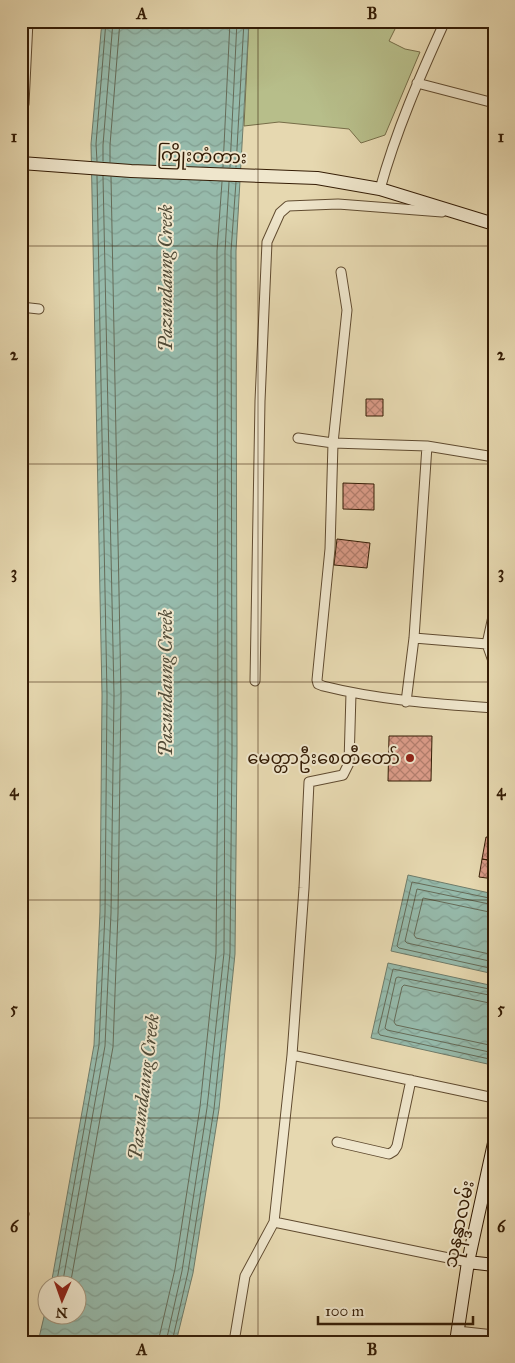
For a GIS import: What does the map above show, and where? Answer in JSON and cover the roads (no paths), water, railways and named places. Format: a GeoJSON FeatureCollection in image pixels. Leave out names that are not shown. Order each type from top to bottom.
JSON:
{"type":"FeatureCollection","features":[{"type":"Feature","properties":{"kind":"main road","name":"ကြိုးတံတား"},"geometry":{"type":"LineString","coordinates":[[21,163],[131,171],[317,178],[377,189],[494,224]]}},
{"type":"Feature","properties":{"kind":"main road","name":"သုနန္ဒာလမ်း"},"geometry":{"type":"LineString","coordinates":[[457,1336],[468,1262],[494,1143]]}},
{"type":"Feature","properties":{"kind":"main road"},"geometry":{"type":"LineString","coordinates":[[468,1262],[494,1265]]}},
{"type":"Feature","properties":{"kind":"street"},"geometry":{"type":"LineString","coordinates":[[21,104],[24,104],[28,21]]}},
{"type":"Feature","properties":{"kind":"street"},"geometry":{"type":"LineString","coordinates":[[377,189],[417,82],[445,21]]}},
{"type":"Feature","properties":{"kind":"street"},"geometry":{"type":"LineString","coordinates":[[417,82],[494,104]]}},
{"type":"Feature","properties":{"kind":"street"},"geometry":{"type":"LineString","coordinates":[[255,681],[260,402],[267,242],[280,213],[288,206],[338,204],[457,213]]}},
{"type":"Feature","properties":{"kind":"street"},"geometry":{"type":"LineString","coordinates":[[341,272],[347,310],[334,443],[330,549],[318,684],[351,693],[406,702],[494,708]]}},
{"type":"Feature","properties":{"kind":"street"},"geometry":{"type":"LineString","coordinates":[[21,307],[39,309]]}},
{"type":"Feature","properties":{"kind":"street"},"geometry":{"type":"LineString","coordinates":[[298,438],[334,443],[427,446],[494,457]]}},
{"type":"Feature","properties":{"kind":"street"},"geometry":{"type":"LineString","coordinates":[[406,702],[414,638],[427,446]]}},
{"type":"Feature","properties":{"kind":"street"},"geometry":{"type":"LineString","coordinates":[[494,612],[487,644],[494,664]]}},
{"type":"Feature","properties":{"kind":"street"},"geometry":{"type":"LineString","coordinates":[[414,638],[487,644]]}},
{"type":"Feature","properties":{"kind":"street"},"geometry":{"type":"LineString","coordinates":[[234,1342],[245,1276],[274,1222],[292,1055],[304,888],[309,782],[343,775],[349,763],[351,693]]}},
{"type":"Feature","properties":{"kind":"street"},"geometry":{"type":"LineString","coordinates":[[292,1055],[494,1098]]}},
{"type":"Feature","properties":{"kind":"street"},"geometry":{"type":"LineString","coordinates":[[337,1142],[389,1154],[394,1151],[397,1146],[411,1080]]}},
{"type":"Feature","properties":{"kind":"street"},"geometry":{"type":"LineString","coordinates":[[274,1222],[468,1262]]}},
{"type":"Feature","properties":{"kind":"street"},"geometry":{"type":"LineString","coordinates":[[457,1336],[494,1335]]}},
{"type":"Feature","properties":{"kind":"water","name":"Pazundaung Creek"},"geometry":{"type":"Polygon","coordinates":[[[102,21],[249,21],[236,251],[237,751],[235,954],[219,1109],[193,1273],[176,1342],[38,1342],[42,1326],[88,1326],[88,1276],[53,1276],[94,1045],[100,912],[102,695],[91,144],[102,21]]]}},
{"type":"Feature","properties":{"kind":"water"},"geometry":{"type":"Polygon","coordinates":[[[408,875],[494,894],[494,974],[391,951],[408,875]]]}},
{"type":"Feature","properties":{"kind":"water"},"geometry":{"type":"Polygon","coordinates":[[[388,963],[494,986],[494,1056],[492,1065],[371,1038],[388,963]]]}},
{"type":"Feature","properties":{"kind":"place","name":"မေတ္တာဦးစေတီတော်"},"geometry":{"type":"Point","coordinates":[410,758]}}]}
